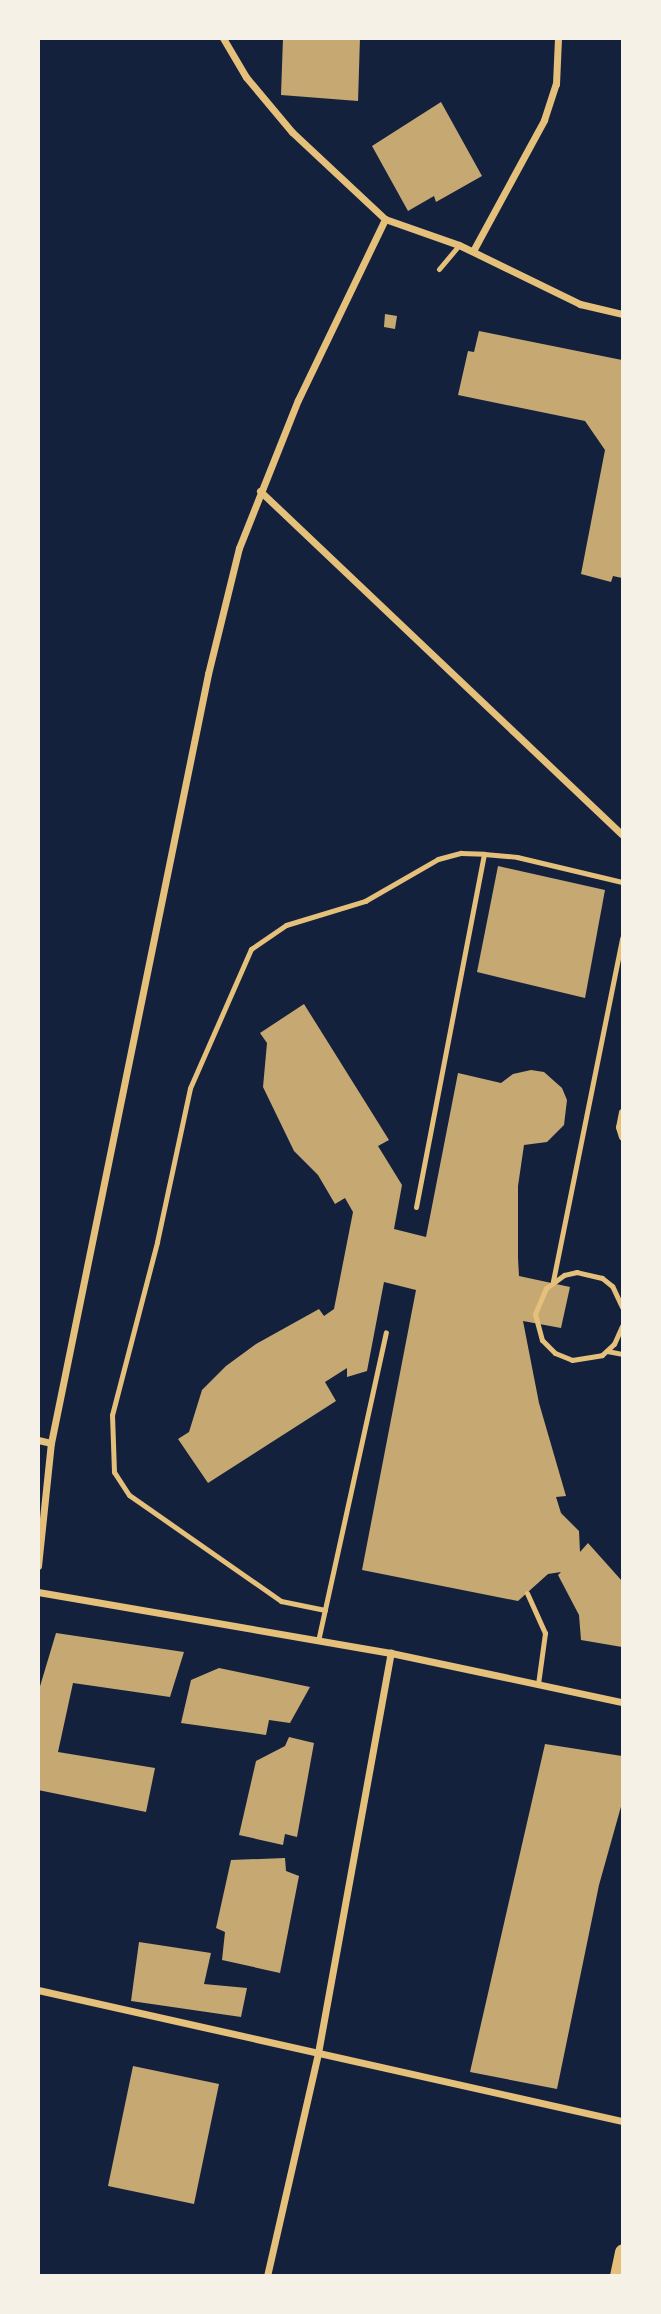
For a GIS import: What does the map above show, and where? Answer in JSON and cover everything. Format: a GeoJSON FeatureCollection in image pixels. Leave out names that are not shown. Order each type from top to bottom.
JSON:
{"type":"FeatureCollection","features":[{"type":"Feature","properties":{"kind":"main road"},"geometry":{"type":"LineString","coordinates":[[617,2276],[622,2252]]}},
{"type":"Feature","properties":{"kind":"street"},"geometry":{"type":"LineString","coordinates":[[223,38],[246,77],[292,132],[385,219],[473,251],[580,304],[622,314]]}},
{"type":"Feature","properties":{"kind":"street"},"geometry":{"type":"LineString","coordinates":[[473,251],[544,120],[556,83],[558,38]]}},
{"type":"Feature","properties":{"kind":"street"},"geometry":{"type":"LineString","coordinates":[[38,1566],[51,1443],[208,674],[239,548],[303,388],[385,219]]}},
{"type":"Feature","properties":{"kind":"street"},"geometry":{"type":"LineString","coordinates":[[260,491],[622,834]]}},
{"type":"Feature","properties":{"kind":"street"},"geometry":{"type":"LineString","coordinates":[[622,1112],[619,1127],[622,1137]]}},
{"type":"Feature","properties":{"kind":"street"},"geometry":{"type":"LineString","coordinates":[[38,1440],[51,1443]]}},
{"type":"Feature","properties":{"kind":"street"},"geometry":{"type":"LineString","coordinates":[[38,1592],[391,1653],[622,1702]]}},
{"type":"Feature","properties":{"kind":"street"},"geometry":{"type":"LineString","coordinates":[[267,2276],[318,2053],[391,1653]]}},
{"type":"Feature","properties":{"kind":"street"},"geometry":{"type":"LineString","coordinates":[[38,1990],[622,2121]]}},
{"type":"Feature","properties":{"kind":"lane"},"geometry":{"type":"LineString","coordinates":[[439,269],[459,245]]}},
{"type":"Feature","properties":{"kind":"lane"},"geometry":{"type":"LineString","coordinates":[[325,1610],[281,1601],[129,1495],[114,1472],[112,1415],[157,1242],[190,1088],[251,949],[286,925],[365,901],[439,859],[461,853],[517,857],[622,882]]}},
{"type":"Feature","properties":{"kind":"lane"},"geometry":{"type":"LineString","coordinates":[[415,1207],[484,854]]}},
{"type":"Feature","properties":{"kind":"lane"},"geometry":{"type":"LineString","coordinates":[[622,938],[553,1281],[537,1304],[542,1340],[555,1353],[572,1360],[592,1359],[607,1351],[622,1326]]}},
{"type":"Feature","properties":{"kind":"lane"},"geometry":{"type":"LineString","coordinates":[[553,1281],[564,1275],[590,1273],[612,1286],[621,1298],[622,1307]]}},
{"type":"Feature","properties":{"kind":"lane"},"geometry":{"type":"LineString","coordinates":[[318,1641],[386,1332]]}},
{"type":"Feature","properties":{"kind":"lane"},"geometry":{"type":"LineString","coordinates":[[607,1351],[622,1354]]}},
{"type":"Feature","properties":{"kind":"lane"},"geometry":{"type":"LineString","coordinates":[[527,1593],[545,1633],[538,1684]]}},
{"type":"Feature","properties":{"kind":"building"},"geometry":{"type":"Polygon","coordinates":[[[283,38],[360,38],[358,101],[281,95],[283,38]]]}},
{"type":"Feature","properties":{"kind":"building"},"geometry":{"type":"Polygon","coordinates":[[[441,102],[482,176],[436,202],[434,196],[408,211],[372,146],[441,102]]]}},
{"type":"Feature","properties":{"kind":"building"},"geometry":{"type":"Polygon","coordinates":[[[385,314],[397,316],[395,329],[384,327],[385,314]]]}},
{"type":"Feature","properties":{"kind":"building"},"geometry":{"type":"Polygon","coordinates":[[[479,331],[622,360],[622,578],[613,576],[611,582],[581,574],[605,450],[585,421],[458,395],[468,351],[474,352],[479,331]]]}},
{"type":"Feature","properties":{"kind":"building"},"geometry":{"type":"Polygon","coordinates":[[[498,866],[605,890],[585,998],[477,972],[498,866]]]}},
{"type":"Feature","properties":{"kind":"building"},"geometry":{"type":"Polygon","coordinates":[[[304,1004],[389,1140],[378,1146],[402,1185],[394,1229],[426,1237],[458,1073],[501,1083],[513,1074],[531,1070],[544,1072],[562,1088],[567,1100],[564,1125],[547,1142],[524,1145],[518,1186],[518,1258],[519,1276],[570,1287],[561,1328],[523,1321],[539,1403],[566,1496],[556,1497],[561,1513],[579,1531],[580,1552],[588,1543],[622,1581],[622,1647],[581,1640],[579,1615],[558,1575],[561,1572],[548,1574],[518,1601],[362,1570],[416,1290],[384,1282],[367,1371],[347,1377],[347,1368],[325,1382],[336,1401],[208,1483],[178,1439],[189,1432],[202,1390],[226,1366],[256,1344],[319,1309],[324,1316],[334,1309],[353,1212],[345,1198],[335,1204],[318,1175],[294,1151],[263,1087],[267,1043],[260,1033],[304,1004]]]}},
{"type":"Feature","properties":{"kind":"building"},"geometry":{"type":"Polygon","coordinates":[[[56,1633],[184,1652],[170,1697],[73,1683],[58,1752],[155,1768],[146,1812],[38,1790],[38,1693],[56,1633]]]}},
{"type":"Feature","properties":{"kind":"building"},"geometry":{"type":"Polygon","coordinates":[[[219,1668],[310,1687],[290,1723],[269,1720],[266,1735],[181,1723],[191,1680],[219,1668]]]}},
{"type":"Feature","properties":{"kind":"building"},"geometry":{"type":"Polygon","coordinates":[[[289,1737],[314,1743],[297,1837],[285,1834],[283,1845],[239,1835],[256,1761],[285,1746],[289,1737]]]}},
{"type":"Feature","properties":{"kind":"building"},"geometry":{"type":"Polygon","coordinates":[[[545,1744],[622,1756],[622,1803],[599,1885],[557,2089],[470,2072],[545,1744]]]}},
{"type":"Feature","properties":{"kind":"building"},"geometry":{"type":"Polygon","coordinates":[[[285,1858],[286,1871],[299,1876],[280,1973],[222,1960],[225,1932],[216,1928],[231,1860],[285,1858]]]}},
{"type":"Feature","properties":{"kind":"building"},"geometry":{"type":"Polygon","coordinates":[[[139,1942],[211,1953],[204,1984],[247,1988],[241,2017],[131,2001],[139,1942]]]}},
{"type":"Feature","properties":{"kind":"building"},"geometry":{"type":"Polygon","coordinates":[[[133,2066],[219,2084],[194,2204],[108,2186],[133,2066]]]}}]}
